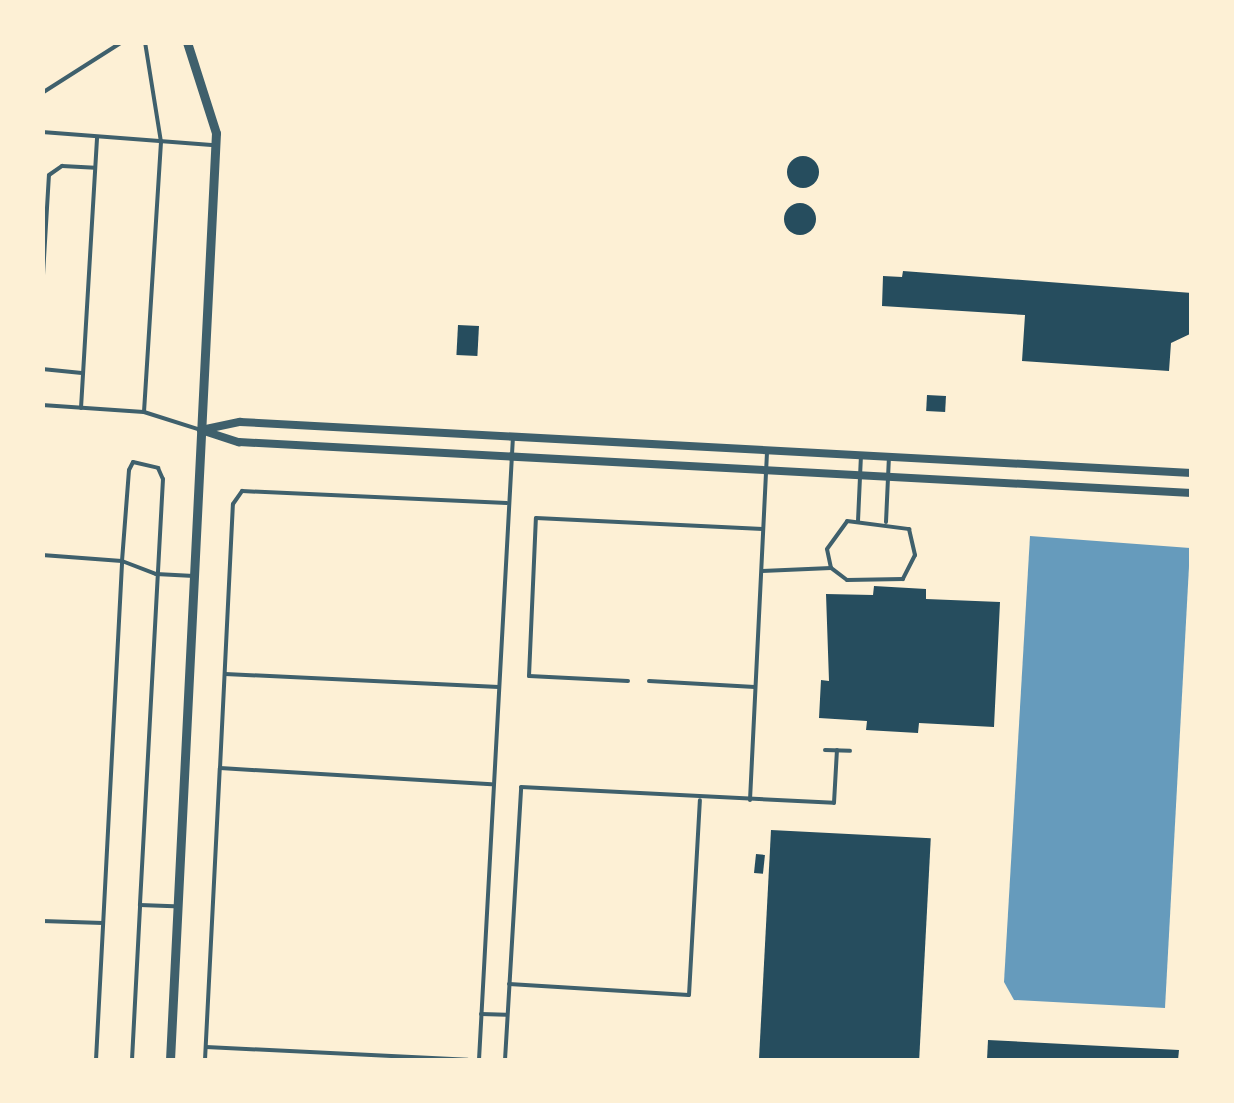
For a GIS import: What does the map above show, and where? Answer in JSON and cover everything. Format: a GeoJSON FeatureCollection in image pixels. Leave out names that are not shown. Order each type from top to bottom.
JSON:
{"type":"FeatureCollection","features":[{"type":"Feature","properties":{"kind":"street"},"geometry":{"type":"LineString","coordinates":[[170,1060],[215,145],[208,95],[188,42]]}},
{"type":"Feature","properties":{"kind":"street"},"geometry":{"type":"LineString","coordinates":[[202,430],[240,422],[1192,474]]}},
{"type":"Feature","properties":{"kind":"street"},"geometry":{"type":"LineString","coordinates":[[202,430],[239,442],[1192,493]]}},
{"type":"Feature","properties":{"kind":"lane"},"geometry":{"type":"LineString","coordinates":[[42,93],[122,42]]}},
{"type":"Feature","properties":{"kind":"lane"},"geometry":{"type":"LineString","coordinates":[[144,412],[162,142],[145,42]]}},
{"type":"Feature","properties":{"kind":"lane"},"geometry":{"type":"LineString","coordinates":[[42,132],[215,145]]}},
{"type":"Feature","properties":{"kind":"lane"},"geometry":{"type":"LineString","coordinates":[[81,408],[96,137]]}},
{"type":"Feature","properties":{"kind":"lane"},"geometry":{"type":"LineString","coordinates":[[42,292],[50,175],[62,166],[95,168]]}},
{"type":"Feature","properties":{"kind":"lane"},"geometry":{"type":"LineString","coordinates":[[42,369],[83,373]]}},
{"type":"Feature","properties":{"kind":"lane"},"geometry":{"type":"LineString","coordinates":[[42,405],[144,412],[202,430]]}},
{"type":"Feature","properties":{"kind":"lane"},"geometry":{"type":"LineString","coordinates":[[478,1060],[512,437]]}},
{"type":"Feature","properties":{"kind":"lane"},"geometry":{"type":"LineString","coordinates":[[750,800],[767,450]]}},
{"type":"Feature","properties":{"kind":"lane"},"geometry":{"type":"LineString","coordinates":[[858,522],[861,456]]}},
{"type":"Feature","properties":{"kind":"lane"},"geometry":{"type":"LineString","coordinates":[[886,522],[890,457]]}},
{"type":"Feature","properties":{"kind":"lane"},"geometry":{"type":"LineString","coordinates":[[96,1060],[122,561],[129,470],[133,462],[152,463],[163,479],[132,1060]]}},
{"type":"Feature","properties":{"kind":"lane"},"geometry":{"type":"LineString","coordinates":[[205,1060],[233,504],[242,492],[509,503]]}},
{"type":"Feature","properties":{"kind":"lane"},"geometry":{"type":"LineString","coordinates":[[628,681],[528,676],[536,518],[763,529]]}},
{"type":"Feature","properties":{"kind":"lane"},"geometry":{"type":"LineString","coordinates":[[761,571],[831,568],[847,580],[903,580],[911,570],[914,540],[910,529],[886,522],[858,522],[833,533],[831,568]]}},
{"type":"Feature","properties":{"kind":"lane"},"geometry":{"type":"LineString","coordinates":[[42,555],[122,561],[156,574],[194,576]]}},
{"type":"Feature","properties":{"kind":"lane"},"geometry":{"type":"LineString","coordinates":[[225,674],[499,687]]}},
{"type":"Feature","properties":{"kind":"lane"},"geometry":{"type":"LineString","coordinates":[[649,681],[755,687]]}},
{"type":"Feature","properties":{"kind":"lane"},"geometry":{"type":"LineString","coordinates":[[825,750],[850,751]]}},
{"type":"Feature","properties":{"kind":"lane"},"geometry":{"type":"LineString","coordinates":[[505,1060],[521,787],[834,803],[837,750]]}},
{"type":"Feature","properties":{"kind":"lane"},"geometry":{"type":"LineString","coordinates":[[220,768],[494,784]]}},
{"type":"Feature","properties":{"kind":"lane"},"geometry":{"type":"LineString","coordinates":[[509,984],[688,995],[700,798]]}},
{"type":"Feature","properties":{"kind":"lane"},"geometry":{"type":"LineString","coordinates":[[140,905],[178,906]]}},
{"type":"Feature","properties":{"kind":"lane"},"geometry":{"type":"LineString","coordinates":[[42,921],[103,924]]}},
{"type":"Feature","properties":{"kind":"lane"},"geometry":{"type":"LineString","coordinates":[[481,1014],[507,1016]]}},
{"type":"Feature","properties":{"kind":"lane"},"geometry":{"type":"LineString","coordinates":[[206,1047],[468,1060]]}},
{"type":"Feature","properties":{"kind":"water"},"geometry":{"type":"Polygon","coordinates":[[[1030,536],[1190,548],[1165,1008],[1014,1000],[1004,982],[1030,536]]]}},
{"type":"Feature","properties":{"kind":"building"},"geometry":{"type":"Polygon","coordinates":[[[803,156],[814,161],[819,172],[814,183],[803,188],[792,183],[787,172],[792,161],[803,156]]]}},
{"type":"Feature","properties":{"kind":"building"},"geometry":{"type":"Polygon","coordinates":[[[800,203],[812,207],[816,219],[812,231],[800,235],[788,231],[784,219],[788,207],[800,203]]]}},
{"type":"Feature","properties":{"kind":"building"},"geometry":{"type":"Polygon","coordinates":[[[903,271],[1192,293],[1190,334],[1171,343],[1169,371],[1022,361],[1025,315],[882,306],[883,276],[902,277],[903,271]]]}},
{"type":"Feature","properties":{"kind":"building"},"geometry":{"type":"Polygon","coordinates":[[[458,325],[479,326],[477,356],[456,355],[458,325]]]}},
{"type":"Feature","properties":{"kind":"building"},"geometry":{"type":"Polygon","coordinates":[[[927,395],[946,396],[945,412],[926,411],[927,395]]]}},
{"type":"Feature","properties":{"kind":"building"},"geometry":{"type":"Polygon","coordinates":[[[874,586],[926,589],[926,599],[1000,602],[994,727],[919,723],[918,733],[866,730],[867,721],[819,718],[821,680],[829,681],[826,594],[873,595],[874,586]]]}},
{"type":"Feature","properties":{"kind":"building"},"geometry":{"type":"Polygon","coordinates":[[[771,830],[931,838],[919,1060],[759,1060],[771,830]]]}},
{"type":"Feature","properties":{"kind":"building"},"geometry":{"type":"Polygon","coordinates":[[[756,854],[765,855],[763,874],[754,873],[756,854]]]}},
{"type":"Feature","properties":{"kind":"building"},"geometry":{"type":"Polygon","coordinates":[[[988,1040],[1179,1050],[1178,1060],[987,1060],[988,1040]]]}}]}
